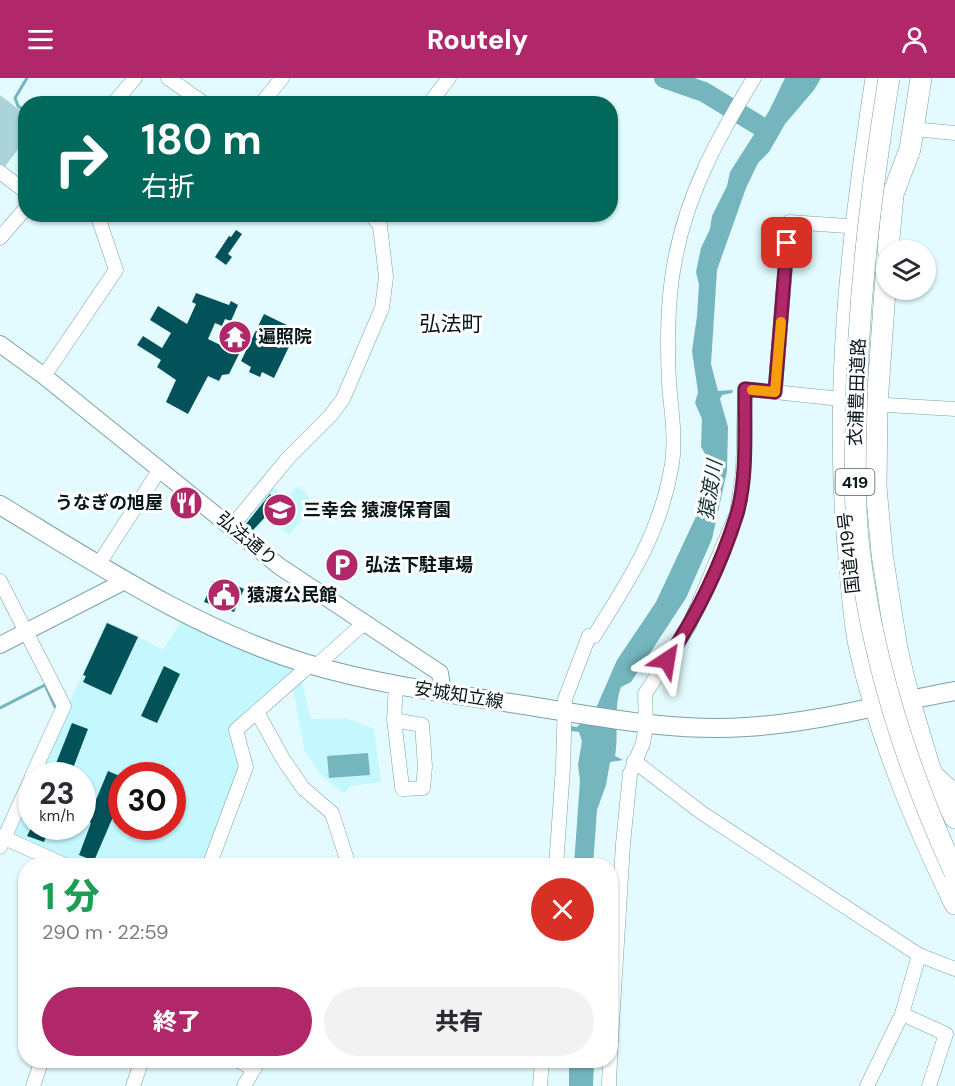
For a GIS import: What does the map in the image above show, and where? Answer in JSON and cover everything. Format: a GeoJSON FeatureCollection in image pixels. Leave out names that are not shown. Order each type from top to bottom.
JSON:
{"type":"FeatureCollection","features":[{"type":"Feature","properties":{"kind":"highway","name":"国道419号"},"geometry":{"type":"LineString","coordinates":[[876,78],[851,257],[844,399],[843,500],[860,649],[910,804],[955,904]]}},
{"type":"Feature","properties":{"kind":"highway","name":"衣浦豊田道路"},"geometry":{"type":"LineString","coordinates":[[889,78],[871,190],[861,297],[855,490],[860,556],[888,692],[932,822],[955,873]]}},
{"type":"Feature","properties":{"kind":"highway","name":"衣浦豊田道路"},"geometry":{"type":"LineString","coordinates":[[897,78],[872,269],[863,393],[864,477],[874,587],[894,681],[928,786],[955,844]]}},
{"type":"Feature","properties":{"kind":"highway"},"geometry":{"type":"LineString","coordinates":[[889,240],[893,194],[910,148],[911,78]]}},
{"type":"Feature","properties":{"kind":"highway"},"geometry":{"type":"LineString","coordinates":[[909,122],[921,78]]}},
{"type":"Feature","properties":{"kind":"highway","name":"国道419号"},"geometry":{"type":"LineString","coordinates":[[884,300],[877,405],[876,487],[882,554],[897,649],[909,699],[930,769],[955,818]]}},
{"type":"Feature","properties":{"kind":"main road","name":"安城知立線"},"geometry":{"type":"LineString","coordinates":[[0,505],[182,613],[239,639],[313,665],[396,686],[643,724],[746,727],[795,722],[955,691]]}},
{"type":"Feature","properties":{"kind":"street"},"geometry":{"type":"LineString","coordinates":[[120,96],[135,78]]}},
{"type":"Feature","properties":{"kind":"street"},"geometry":{"type":"LineString","coordinates":[[168,78],[194,96]]}},
{"type":"Feature","properties":{"kind":"street"},"geometry":{"type":"LineString","coordinates":[[267,96],[282,78]]}},
{"type":"Feature","properties":{"kind":"street"},"geometry":{"type":"LineString","coordinates":[[435,96],[449,78]]}},
{"type":"Feature","properties":{"kind":"street"},"geometry":{"type":"LineString","coordinates":[[557,858],[569,712],[565,699],[589,636],[594,636],[638,567],[659,521],[672,463],[668,340],[674,261],[693,192],[728,119],[754,78]]}},
{"type":"Feature","properties":{"kind":"street"},"geometry":{"type":"LineString","coordinates":[[909,122],[955,133]]}},
{"type":"Feature","properties":{"kind":"street"},"geometry":{"type":"LineString","coordinates":[[0,172],[18,186]]}},
{"type":"Feature","properties":{"kind":"street"},"geometry":{"type":"LineString","coordinates":[[0,238],[18,217]]}},
{"type":"Feature","properties":{"kind":"street"},"geometry":{"type":"LineString","coordinates":[[0,344],[44,376],[117,270],[100,222]]}},
{"type":"Feature","properties":{"kind":"street"},"geometry":{"type":"LineString","coordinates":[[232,526],[289,457],[331,415],[343,399],[382,308],[386,277],[381,222]]}},
{"type":"Feature","properties":{"kind":"street"},"geometry":{"type":"LineString","coordinates":[[775,392],[789,222],[847,226]]}},
{"type":"Feature","properties":{"kind":"street","name":"弘法通り"},"geometry":{"type":"LineString","coordinates":[[44,376],[279,566],[363,624],[440,673],[443,693]]}},
{"type":"Feature","properties":{"kind":"street"},"geometry":{"type":"LineString","coordinates":[[618,927],[630,774],[643,743],[645,694],[689,626],[737,513],[743,471],[745,389],[844,399],[877,405],[955,409]]}},
{"type":"Feature","properties":{"kind":"street"},"geometry":{"type":"LineString","coordinates":[[98,565],[160,469]]}},
{"type":"Feature","properties":{"kind":"street"},"geometry":{"type":"LineString","coordinates":[[0,581],[64,706],[38,762]]}},
{"type":"Feature","properties":{"kind":"street"},"geometry":{"type":"LineString","coordinates":[[0,645],[125,581]]}},
{"type":"Feature","properties":{"kind":"street"},"geometry":{"type":"LineString","coordinates":[[212,858],[246,767],[236,730],[363,624]]}},
{"type":"Feature","properties":{"kind":"street"},"geometry":{"type":"LineString","coordinates":[[394,720],[422,725],[425,766],[423,788],[403,789],[402,787],[394,720],[396,686]]}},
{"type":"Feature","properties":{"kind":"street"},"geometry":{"type":"LineString","coordinates":[[257,712],[283,759],[303,788],[332,813],[346,858]]}},
{"type":"Feature","properties":{"kind":"street"},"geometry":{"type":"LineString","coordinates":[[634,761],[702,813],[919,955],[955,969]]}},
{"type":"Feature","properties":{"kind":"street"},"geometry":{"type":"LineString","coordinates":[[930,769],[955,791]]}},
{"type":"Feature","properties":{"kind":"street"},"geometry":{"type":"LineString","coordinates":[[18,805],[1,840],[47,858]]}},
{"type":"Feature","properties":{"kind":"street"},"geometry":{"type":"LineString","coordinates":[[867,1086],[902,1014],[919,955]]}},
{"type":"Feature","properties":{"kind":"street"},"geometry":{"type":"LineString","coordinates":[[902,1014],[946,1034],[929,1086]]}},
{"type":"Feature","properties":{"kind":"street"},"geometry":{"type":"LineString","coordinates":[[33,1086],[39,1068]]}},
{"type":"Feature","properties":{"kind":"street"},"geometry":{"type":"LineString","coordinates":[[133,1086],[139,1068]]}},
{"type":"Feature","properties":{"kind":"street"},"geometry":{"type":"LineString","coordinates":[[244,1086],[254,1068]]}},
{"type":"Feature","properties":{"kind":"street"},"geometry":{"type":"LineString","coordinates":[[540,1086],[541,1068]]}},
{"type":"Feature","properties":{"kind":"street"},"geometry":{"type":"LineString","coordinates":[[609,1086],[610,1068]]}},
{"type":"Feature","properties":{"kind":"shaded area"},"geometry":{"type":"Polygon","coordinates":[[[0,95],[18,109],[18,149],[3,169],[0,167],[0,95]]]}},
{"type":"Feature","properties":{"kind":"shaded area","name":"三幸会 猿渡保育園"},"geometry":{"type":"Polygon","coordinates":[[[270,485],[285,497],[299,486],[315,503],[289,535],[266,517],[253,534],[239,523],[270,485]]]}},
{"type":"Feature","properties":{"kind":"shaded area"},"geometry":{"type":"Polygon","coordinates":[[[107,621],[163,650],[181,622],[293,669],[294,673],[233,728],[243,765],[208,858],[64,858],[22,840],[96,840],[96,762],[42,762],[107,621]]]}},
{"type":"Feature","properties":{"kind":"shaded area"},"geometry":{"type":"Polygon","coordinates":[[[301,678],[311,719],[346,718],[374,729],[381,782],[350,786],[344,793],[323,777],[304,749],[293,687],[301,678]]]}},
{"type":"Feature","properties":{"kind":"shaded area"},"geometry":{"type":"Polygon","coordinates":[[[18,816],[18,838],[10,835],[18,816]]]}},
{"type":"Feature","properties":{"kind":"water","name":"猿渡川"},"geometry":{"type":"Polygon","coordinates":[[[785,78],[821,78],[814,90],[785,124],[769,152],[758,163],[746,188],[717,270],[711,364],[718,391],[733,390],[732,393],[722,395],[720,399],[728,427],[727,471],[712,539],[686,598],[631,682],[621,687],[617,704],[615,756],[623,760],[610,762],[606,785],[597,810],[594,858],[574,858],[580,781],[578,765],[582,741],[579,732],[571,731],[571,726],[577,727],[597,706],[617,660],[656,602],[706,495],[710,462],[701,447],[702,419],[695,403],[698,392],[692,351],[699,285],[696,272],[701,248],[710,229],[712,216],[727,186],[730,172],[769,111],[785,78]]]}},
{"type":"Feature","properties":{"kind":"water"},"geometry":{"type":"Polygon","coordinates":[[[368,753],[370,775],[329,778],[327,756],[368,753]]]}},
{"type":"Feature","properties":{"kind":"water"},"geometry":{"type":"Polygon","coordinates":[[[569,1068],[594,1068],[593,1086],[569,1086],[569,1068]]]}},
{"type":"Feature","properties":{"kind":"building"},"geometry":{"type":"Polygon","coordinates":[[[236,230],[242,234],[228,254],[232,257],[226,265],[215,257],[229,236],[231,237],[236,230]]]}},
{"type":"Feature","properties":{"kind":"building"},"geometry":{"type":"Polygon","coordinates":[[[196,293],[229,305],[231,301],[238,305],[231,321],[225,319],[222,326],[215,323],[208,339],[239,354],[229,374],[222,375],[219,381],[208,376],[188,414],[166,402],[176,380],[157,367],[161,360],[137,345],[143,336],[162,348],[171,333],[150,320],[158,306],[187,324],[196,304],[192,302],[196,293]]]}},
{"type":"Feature","properties":{"kind":"building"},"geometry":{"type":"Polygon","coordinates":[[[264,314],[297,330],[274,378],[262,372],[260,377],[249,372],[251,367],[241,361],[264,314]]]}},
{"type":"Feature","properties":{"kind":"building"},"geometry":{"type":"Polygon","coordinates":[[[270,494],[288,510],[276,523],[267,515],[253,530],[246,524],[270,494]]]}},
{"type":"Feature","properties":{"kind":"building","name":"猿渡公民館"},"geometry":{"type":"Polygon","coordinates":[[[213,581],[225,586],[227,581],[244,589],[234,612],[204,602],[213,581]]]}},
{"type":"Feature","properties":{"kind":"building"},"geometry":{"type":"Polygon","coordinates":[[[107,623],[138,637],[111,695],[83,682],[86,676],[83,675],[107,623]]]}},
{"type":"Feature","properties":{"kind":"building"},"geometry":{"type":"Polygon","coordinates":[[[164,666],[180,674],[157,723],[141,716],[164,666]]]}},
{"type":"Feature","properties":{"kind":"building"},"geometry":{"type":"Polygon","coordinates":[[[72,723],[88,729],[75,762],[57,762],[72,723]]]}},
{"type":"Feature","properties":{"kind":"building"},"geometry":{"type":"Polygon","coordinates":[[[108,771],[108,828],[95,858],[79,855],[85,840],[96,840],[96,800],[108,771]]]}},
{"type":"Feature","properties":{"kind":"waterway"},"geometry":{"type":"LineString","coordinates":[[18,106],[15,98],[27,78]]}},
{"type":"Feature","properties":{"kind":"waterway"},"geometry":{"type":"LineString","coordinates":[[664,78],[704,92],[768,131]]}},
{"type":"Feature","properties":{"kind":"waterway"},"geometry":{"type":"LineString","coordinates":[[0,708],[45,685],[55,707]]}},
{"type":"Feature","properties":{"kind":"slow traffic"},"geometry":{"type":"LineString","coordinates":[[752,390],[775,392],[781,322]]}},
{"type":"Feature","properties":{"kind":"place","name":"遍照院"},"geometry":{"type":"Point","coordinates":[235,337]}},
{"type":"Feature","properties":{"kind":"place","name":"うなぎの旭屋"},"geometry":{"type":"Point","coordinates":[186,503]}},
{"type":"Feature","properties":{"kind":"place","name":"三幸会 猿渡保育園"},"geometry":{"type":"Point","coordinates":[280,510]}},
{"type":"Feature","properties":{"kind":"place","name":"弘法下駐車場"},"geometry":{"type":"Point","coordinates":[342,565]}},
{"type":"Feature","properties":{"kind":"place","name":"猿渡公民館"},"geometry":{"type":"Point","coordinates":[224,595]}},
{"type":"Feature","properties":{"kind":"district","name":"弘法町"},"geometry":{"type":"Point","coordinates":[451,324]}},
{"type":"Feature","properties":{"kind":"route"},"geometry":{"type":"LineString","coordinates":[[667,660],[689,626],[737,513],[743,471],[745,389],[775,392],[787,243]]}}]}
